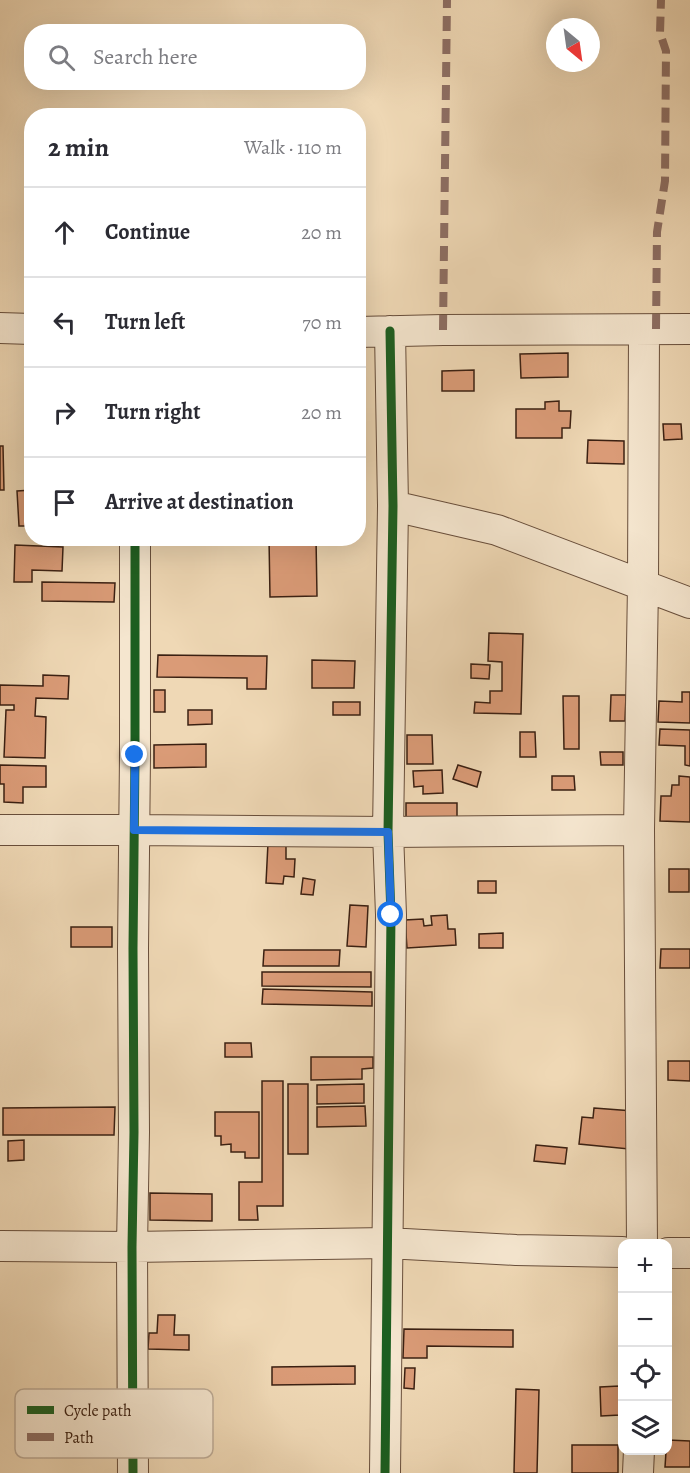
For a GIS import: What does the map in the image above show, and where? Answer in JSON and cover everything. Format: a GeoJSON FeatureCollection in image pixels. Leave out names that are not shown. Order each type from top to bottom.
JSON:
{"type":"FeatureCollection","features":[{"type":"Feature","properties":{"kind":"street"},"geometry":{"type":"LineString","coordinates":[[0,328],[24,329]]}},
{"type":"Feature","properties":{"kind":"street"},"geometry":{"type":"LineString","coordinates":[[366,332],[690,329]]}},
{"type":"Feature","properties":{"kind":"street"},"geometry":{"type":"LineString","coordinates":[[642,1239],[639,830],[644,330]]}},
{"type":"Feature","properties":{"kind":"street"},"geometry":{"type":"LineString","coordinates":[[385,1473],[391,915],[388,832],[393,506],[390,331]]}},
{"type":"Feature","properties":{"kind":"street"},"geometry":{"type":"LineString","coordinates":[[393,506],[497,530],[690,603]]}},
{"type":"Feature","properties":{"kind":"street"},"geometry":{"type":"LineString","coordinates":[[133,1389],[135,546]]}},
{"type":"Feature","properties":{"kind":"street"},"geometry":{"type":"LineString","coordinates":[[0,830],[388,832],[639,830]]}},
{"type":"Feature","properties":{"kind":"street"},"geometry":{"type":"LineString","coordinates":[[0,1246],[387,1243],[516,1250],[618,1252]]}},
{"type":"Feature","properties":{"kind":"street"},"geometry":{"type":"LineString","coordinates":[[672,1253],[690,1253]]}},
{"type":"Feature","properties":{"kind":"street"},"geometry":{"type":"LineString","coordinates":[[638,1473],[639,1455]]}},
{"type":"Feature","properties":{"kind":"street"},"geometry":{"type":"LineString","coordinates":[[133,1458],[133,1473]]}},
{"type":"Feature","properties":{"kind":"building"},"geometry":{"type":"Polygon","coordinates":[[[568,353],[568,377],[521,378],[520,354],[568,353]]]}},
{"type":"Feature","properties":{"kind":"building"},"geometry":{"type":"Polygon","coordinates":[[[474,370],[474,391],[442,391],[442,371],[474,370]]]}},
{"type":"Feature","properties":{"kind":"building"},"geometry":{"type":"Polygon","coordinates":[[[559,401],[559,411],[571,411],[570,428],[562,428],[562,438],[516,438],[516,409],[545,409],[545,402],[559,401]]]}},
{"type":"Feature","properties":{"kind":"building"},"geometry":{"type":"Polygon","coordinates":[[[663,424],[681,424],[682,439],[664,440],[663,424]]]}},
{"type":"Feature","properties":{"kind":"building"},"geometry":{"type":"Polygon","coordinates":[[[588,440],[624,441],[624,464],[587,463],[588,440]]]}},
{"type":"Feature","properties":{"kind":"building"},"geometry":{"type":"Polygon","coordinates":[[[0,446],[3,446],[4,490],[0,490],[0,446]]]}},
{"type":"Feature","properties":{"kind":"building"},"geometry":{"type":"Polygon","coordinates":[[[17,491],[24,491],[24,526],[19,526],[17,491]]]}},
{"type":"Feature","properties":{"kind":"building"},"geometry":{"type":"Polygon","coordinates":[[[15,545],[63,547],[62,571],[32,570],[32,582],[14,582],[15,545]]]}},
{"type":"Feature","properties":{"kind":"building"},"geometry":{"type":"Polygon","coordinates":[[[269,546],[316,546],[317,596],[270,597],[269,546]]]}},
{"type":"Feature","properties":{"kind":"building"},"geometry":{"type":"Polygon","coordinates":[[[42,582],[115,583],[114,602],[42,601],[42,582]]]}},
{"type":"Feature","properties":{"kind":"building"},"geometry":{"type":"Polygon","coordinates":[[[489,633],[523,634],[521,714],[474,713],[475,702],[490,703],[490,691],[502,691],[502,662],[488,661],[489,633]]]}},
{"type":"Feature","properties":{"kind":"building"},"geometry":{"type":"Polygon","coordinates":[[[158,655],[267,656],[266,689],[247,689],[247,678],[157,677],[158,655]]]}},
{"type":"Feature","properties":{"kind":"building"},"geometry":{"type":"Polygon","coordinates":[[[312,660],[355,661],[354,688],[312,688],[312,660]]]}},
{"type":"Feature","properties":{"kind":"building"},"geometry":{"type":"Polygon","coordinates":[[[471,664],[490,665],[489,679],[471,678],[471,664]]]}},
{"type":"Feature","properties":{"kind":"building"},"geometry":{"type":"Polygon","coordinates":[[[43,675],[69,676],[68,699],[36,698],[35,716],[46,717],[45,758],[4,757],[6,710],[14,710],[14,705],[0,705],[0,685],[43,686],[43,675]]]}},
{"type":"Feature","properties":{"kind":"building"},"geometry":{"type":"Polygon","coordinates":[[[154,690],[165,690],[165,712],[154,712],[154,690]]]}},
{"type":"Feature","properties":{"kind":"building"},"geometry":{"type":"Polygon","coordinates":[[[682,692],[690,692],[690,723],[658,722],[659,701],[682,702],[682,692]]]}},
{"type":"Feature","properties":{"kind":"building"},"geometry":{"type":"Polygon","coordinates":[[[611,695],[626,695],[625,721],[610,721],[611,695]]]}},
{"type":"Feature","properties":{"kind":"building"},"geometry":{"type":"Polygon","coordinates":[[[563,696],[579,696],[579,749],[564,749],[563,696]]]}},
{"type":"Feature","properties":{"kind":"building"},"geometry":{"type":"Polygon","coordinates":[[[333,702],[360,702],[360,715],[333,715],[333,702]]]}},
{"type":"Feature","properties":{"kind":"building"},"geometry":{"type":"Polygon","coordinates":[[[188,710],[212,710],[212,724],[188,725],[188,710]]]}},
{"type":"Feature","properties":{"kind":"building"},"geometry":{"type":"Polygon","coordinates":[[[660,729],[690,730],[690,766],[685,765],[685,746],[659,745],[660,729]]]}},
{"type":"Feature","properties":{"kind":"building"},"geometry":{"type":"Polygon","coordinates":[[[520,732],[535,732],[536,757],[520,757],[520,732]]]}},
{"type":"Feature","properties":{"kind":"building"},"geometry":{"type":"Polygon","coordinates":[[[407,735],[432,735],[433,764],[407,764],[407,735]]]}},
{"type":"Feature","properties":{"kind":"building"},"geometry":{"type":"Polygon","coordinates":[[[206,744],[206,767],[154,768],[154,745],[206,744]]]}},
{"type":"Feature","properties":{"kind":"building"},"geometry":{"type":"Polygon","coordinates":[[[600,752],[623,752],[623,765],[601,765],[600,752]]]}},
{"type":"Feature","properties":{"kind":"building"},"geometry":{"type":"Polygon","coordinates":[[[0,765],[46,766],[46,787],[23,787],[23,803],[4,802],[4,784],[0,784],[0,765]]]}},
{"type":"Feature","properties":{"kind":"building"},"geometry":{"type":"Polygon","coordinates":[[[458,765],[481,772],[477,787],[453,779],[458,765]]]}},
{"type":"Feature","properties":{"kind":"building"},"geometry":{"type":"Polygon","coordinates":[[[442,770],[443,793],[423,794],[423,786],[414,787],[413,771],[442,770]]]}},
{"type":"Feature","properties":{"kind":"building"},"geometry":{"type":"Polygon","coordinates":[[[552,776],[574,776],[575,790],[552,790],[552,776]]]}},
{"type":"Feature","properties":{"kind":"building"},"geometry":{"type":"Polygon","coordinates":[[[679,776],[690,777],[690,822],[660,821],[661,796],[671,796],[672,785],[679,785],[679,776]]]}},
{"type":"Feature","properties":{"kind":"building"},"geometry":{"type":"Polygon","coordinates":[[[406,803],[457,803],[457,822],[406,821],[406,803]]]}},
{"type":"Feature","properties":{"kind":"building"},"geometry":{"type":"Polygon","coordinates":[[[268,843],[286,844],[286,859],[295,859],[294,877],[284,876],[283,884],[266,883],[268,843]]]}},
{"type":"Feature","properties":{"kind":"building"},"geometry":{"type":"Polygon","coordinates":[[[669,869],[689,869],[689,892],[669,892],[669,869]]]}},
{"type":"Feature","properties":{"kind":"building"},"geometry":{"type":"Polygon","coordinates":[[[303,878],[315,880],[313,895],[301,894],[303,878]]]}},
{"type":"Feature","properties":{"kind":"building"},"geometry":{"type":"Polygon","coordinates":[[[478,881],[496,881],[496,893],[478,893],[478,881]]]}},
{"type":"Feature","properties":{"kind":"building"},"geometry":{"type":"Polygon","coordinates":[[[350,905],[368,906],[366,947],[347,946],[350,905]]]}},
{"type":"Feature","properties":{"kind":"building"},"geometry":{"type":"Polygon","coordinates":[[[447,915],[448,929],[455,929],[456,945],[407,948],[405,920],[423,919],[424,926],[432,925],[431,916],[447,915]]]}},
{"type":"Feature","properties":{"kind":"building"},"geometry":{"type":"Polygon","coordinates":[[[71,927],[112,927],[112,947],[71,947],[71,927]]]}},
{"type":"Feature","properties":{"kind":"building"},"geometry":{"type":"Polygon","coordinates":[[[503,933],[503,948],[479,948],[479,934],[503,933]]]}},
{"type":"Feature","properties":{"kind":"building"},"geometry":{"type":"Polygon","coordinates":[[[661,949],[690,949],[690,968],[660,968],[661,949]]]}},
{"type":"Feature","properties":{"kind":"building"},"geometry":{"type":"Polygon","coordinates":[[[264,950],[340,950],[339,966],[263,966],[264,950]]]}},
{"type":"Feature","properties":{"kind":"building"},"geometry":{"type":"Polygon","coordinates":[[[262,972],[371,972],[371,987],[262,986],[262,972]]]}},
{"type":"Feature","properties":{"kind":"building"},"geometry":{"type":"Polygon","coordinates":[[[263,989],[372,992],[372,1006],[262,1004],[263,989]]]}},
{"type":"Feature","properties":{"kind":"building"},"geometry":{"type":"Polygon","coordinates":[[[225,1043],[251,1043],[252,1057],[225,1057],[225,1043]]]}},
{"type":"Feature","properties":{"kind":"building"},"geometry":{"type":"Polygon","coordinates":[[[311,1057],[373,1057],[373,1068],[362,1069],[362,1079],[311,1080],[311,1057]]]}},
{"type":"Feature","properties":{"kind":"building"},"geometry":{"type":"Polygon","coordinates":[[[668,1061],[690,1061],[690,1081],[668,1080],[668,1061]]]}},
{"type":"Feature","properties":{"kind":"building"},"geometry":{"type":"Polygon","coordinates":[[[262,1081],[283,1081],[283,1206],[257,1206],[258,1220],[239,1220],[239,1182],[262,1182],[262,1081]]]}},
{"type":"Feature","properties":{"kind":"building"},"geometry":{"type":"Polygon","coordinates":[[[288,1084],[308,1084],[308,1154],[288,1154],[288,1084]]]}},
{"type":"Feature","properties":{"kind":"building"},"geometry":{"type":"Polygon","coordinates":[[[364,1084],[364,1103],[317,1104],[317,1085],[364,1084]]]}},
{"type":"Feature","properties":{"kind":"building"},"geometry":{"type":"Polygon","coordinates":[[[365,1106],[366,1126],[317,1127],[317,1107],[365,1106]]]}},
{"type":"Feature","properties":{"kind":"building"},"geometry":{"type":"Polygon","coordinates":[[[115,1107],[114,1135],[3,1135],[3,1108],[115,1107]]]}},
{"type":"Feature","properties":{"kind":"building"},"geometry":{"type":"Polygon","coordinates":[[[594,1108],[633,1111],[629,1149],[579,1144],[582,1117],[593,1118],[594,1108]]]}},
{"type":"Feature","properties":{"kind":"building"},"geometry":{"type":"Polygon","coordinates":[[[215,1112],[259,1112],[259,1158],[245,1158],[245,1152],[231,1152],[231,1144],[221,1145],[221,1136],[215,1136],[215,1112]]]}},
{"type":"Feature","properties":{"kind":"building"},"geometry":{"type":"Polygon","coordinates":[[[24,1140],[24,1160],[8,1161],[8,1141],[24,1140]]]}},
{"type":"Feature","properties":{"kind":"building"},"geometry":{"type":"Polygon","coordinates":[[[536,1145],[567,1148],[565,1164],[534,1161],[536,1145]]]}},
{"type":"Feature","properties":{"kind":"building"},"geometry":{"type":"Polygon","coordinates":[[[150,1193],[212,1194],[212,1221],[150,1220],[150,1193]]]}},
{"type":"Feature","properties":{"kind":"building"},"geometry":{"type":"Polygon","coordinates":[[[158,1315],[175,1315],[174,1335],[189,1335],[189,1350],[148,1349],[149,1333],[157,1333],[158,1315]]]}},
{"type":"Feature","properties":{"kind":"building"},"geometry":{"type":"Polygon","coordinates":[[[404,1329],[513,1330],[513,1347],[427,1346],[427,1358],[403,1358],[404,1329]]]}},
{"type":"Feature","properties":{"kind":"building"},"geometry":{"type":"Polygon","coordinates":[[[355,1366],[355,1384],[272,1385],[272,1367],[355,1366]]]}},
{"type":"Feature","properties":{"kind":"building"},"geometry":{"type":"Polygon","coordinates":[[[405,1368],[415,1368],[414,1389],[404,1388],[405,1368]]]}},
{"type":"Feature","properties":{"kind":"building"},"geometry":{"type":"Polygon","coordinates":[[[618,1386],[618,1415],[601,1416],[600,1387],[618,1386]]]}},
{"type":"Feature","properties":{"kind":"building"},"geometry":{"type":"Polygon","coordinates":[[[516,1389],[539,1390],[537,1473],[514,1473],[516,1389]]]}},
{"type":"Feature","properties":{"kind":"building"},"geometry":{"type":"Polygon","coordinates":[[[672,1440],[690,1441],[690,1467],[665,1467],[666,1455],[672,1455],[672,1440]]]}},
{"type":"Feature","properties":{"kind":"building"},"geometry":{"type":"Polygon","coordinates":[[[572,1445],[618,1445],[618,1473],[572,1473],[572,1445]]]}},
{"type":"Feature","properties":{"kind":"marked path"},"geometry":{"type":"LineString","coordinates":[[443,330],[447,0]]}},
{"type":"Feature","properties":{"kind":"marked path"},"geometry":{"type":"LineString","coordinates":[[656,329],[657,232],[665,181],[666,51],[660,33],[661,0]]}},
{"type":"Feature","properties":{"kind":"cycle path"},"geometry":{"type":"LineString","coordinates":[[385,1473],[391,915],[388,832],[393,506],[390,331]]}},
{"type":"Feature","properties":{"kind":"cycle path"},"geometry":{"type":"LineString","coordinates":[[133,1389],[135,546]]}},
{"type":"Feature","properties":{"kind":"cycle path"},"geometry":{"type":"LineString","coordinates":[[133,1458],[133,1473]]}},
{"type":"Feature","properties":{"kind":"route"},"geometry":{"type":"LineString","coordinates":[[135,755],[134,830],[388,832],[391,915]]}}]}
